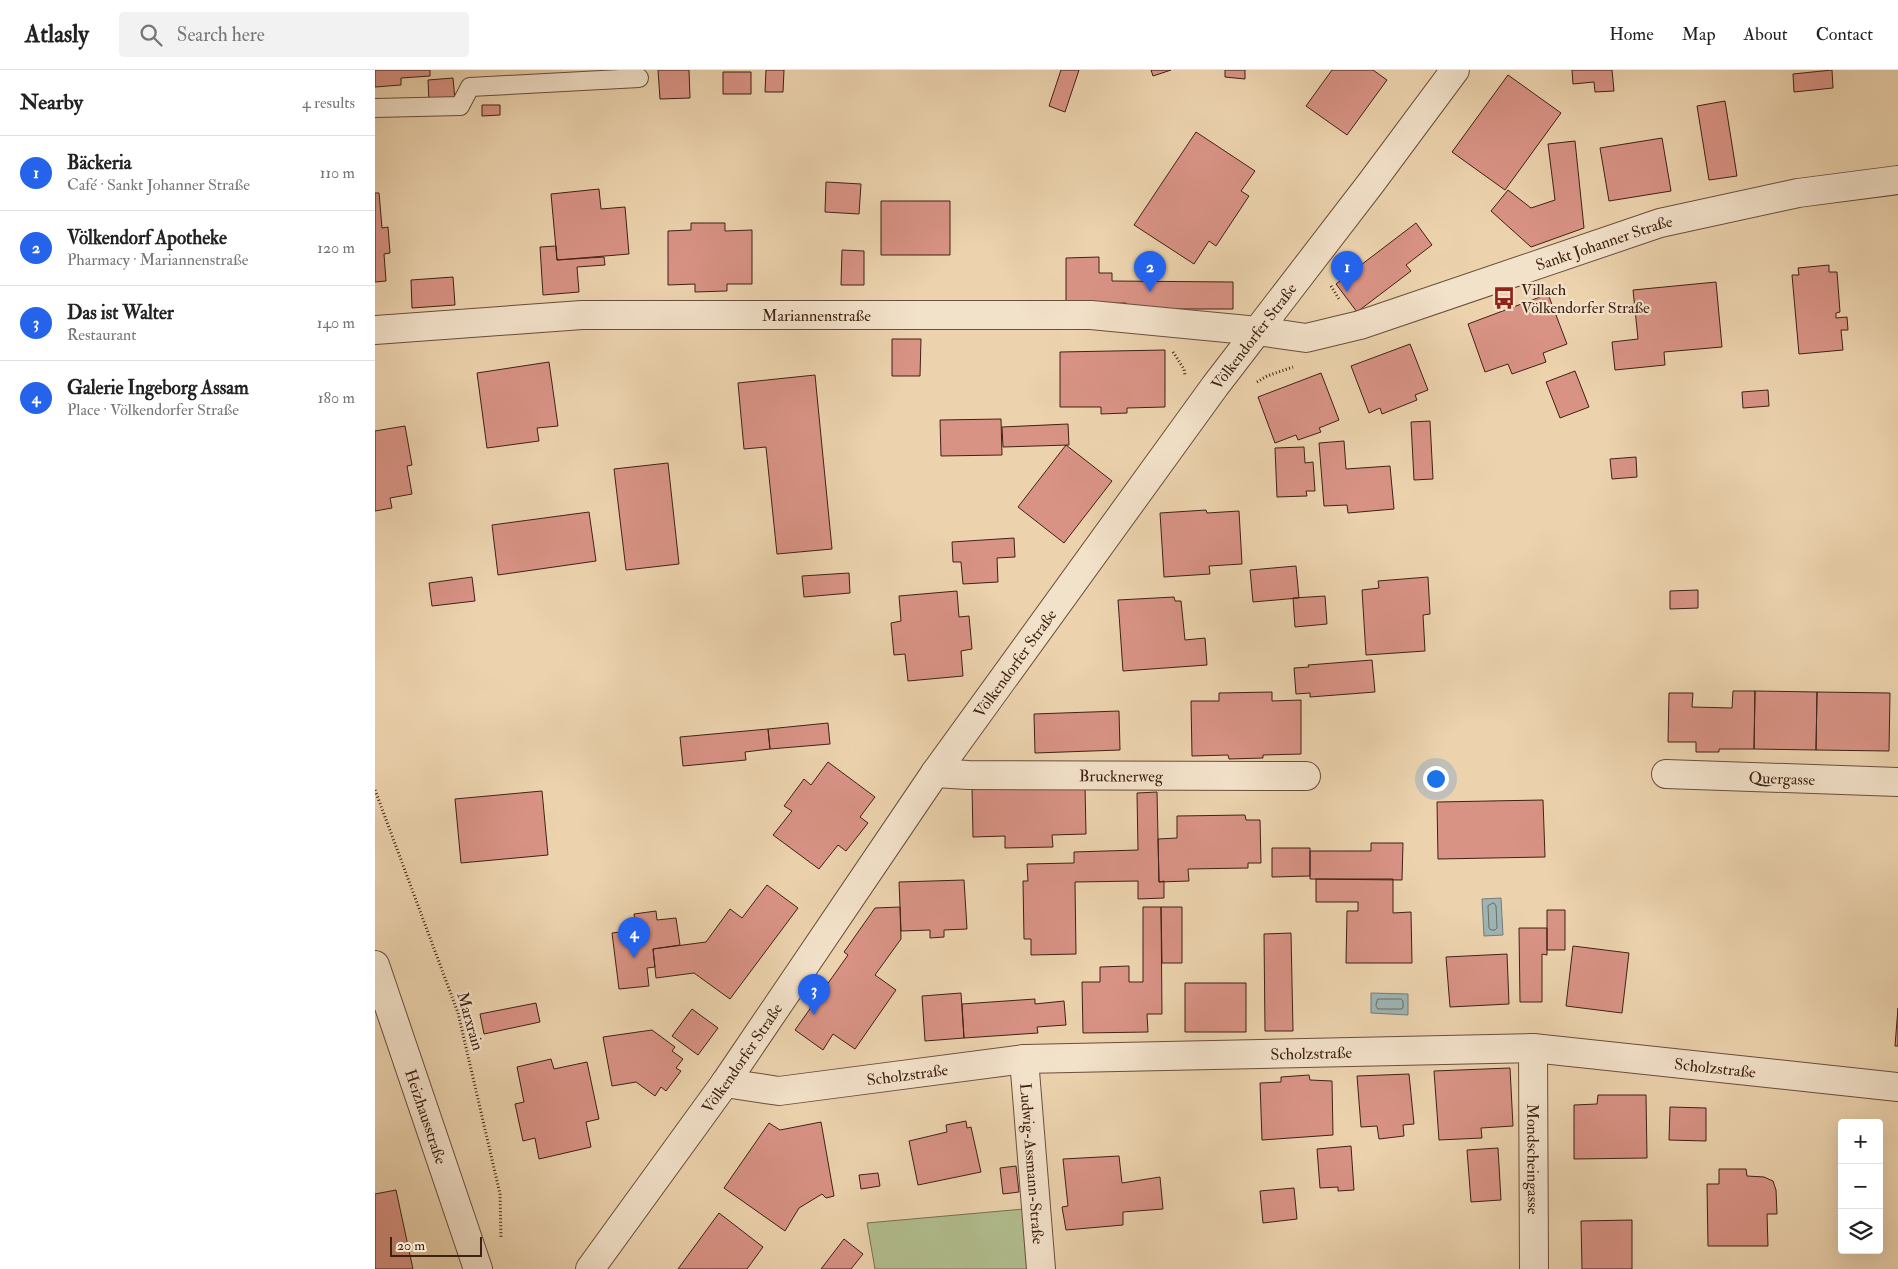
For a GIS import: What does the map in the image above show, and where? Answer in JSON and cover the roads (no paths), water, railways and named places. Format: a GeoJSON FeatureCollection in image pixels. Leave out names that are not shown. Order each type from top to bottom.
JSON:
{"type":"FeatureCollection","features":[{"type":"Feature","properties":{"kind":"street","name":"Völkendorfer Straße"},"geometry":{"type":"LineString","coordinates":[[590,1269],[725,1083],[935,773],[1215,386],[1455,70]]}},
{"type":"Feature","properties":{"kind":"street","name":"Sankt Johanner Straße"},"geometry":{"type":"LineString","coordinates":[[1258,331],[1306,338],[1324,334],[1360,325],[1660,222],[1798,193],[1898,180]]}},
{"type":"Feature","properties":{"kind":"street","name":"Mariannenstraße"},"geometry":{"type":"LineString","coordinates":[[375,330],[591,315],[1091,315],[1258,331]]}},
{"type":"Feature","properties":{"kind":"street","name":"Brucknerweg"},"geometry":{"type":"LineString","coordinates":[[935,773],[968,776],[1306,776]]}},
{"type":"Feature","properties":{"kind":"street","name":"Quergasse"},"geometry":{"type":"LineString","coordinates":[[1665,774],[1898,782]]}},
{"type":"Feature","properties":{"kind":"street","name":"Heizhausstraße"},"geometry":{"type":"LineString","coordinates":[[375,965],[478,1269]]}},
{"type":"Feature","properties":{"kind":"street","name":"Scholzstraße"},"geometry":{"type":"LineString","coordinates":[[725,1083],[779,1091],[1024,1059],[1533,1048],[1898,1086]]}},
{"type":"Feature","properties":{"kind":"street","name":"Mondscheingasse"},"geometry":{"type":"LineString","coordinates":[[1533,1048],[1534,1269]]}},
{"type":"Feature","properties":{"kind":"street","name":"Ludwig-Assmann-Straße"},"geometry":{"type":"LineString","coordinates":[[1024,1059],[1041,1269]]}},
{"type":"Feature","properties":{"kind":"lane"},"geometry":{"type":"LineString","coordinates":[[375,108],[460,106],[470,87],[639,78]]}},
{"type":"Feature","properties":{"kind":"water"},"geometry":{"type":"Polygon","coordinates":[[[1501,898],[1503,935],[1484,936],[1482,899],[1501,898]]]}},
{"type":"Feature","properties":{"kind":"water"},"geometry":{"type":"Polygon","coordinates":[[[1371,993],[1408,994],[1408,1015],[1371,1013],[1371,993]]]}},
{"type":"Feature","properties":{"kind":"place","name":"Völkendorf Apotheke"},"geometry":{"type":"Point","coordinates":[1150,292]}},
{"type":"Feature","properties":{"kind":"place","name":"Bäckeria"},"geometry":{"type":"Point","coordinates":[1347,292]}},
{"type":"Feature","properties":{"kind":"place","name":"Villach Völkendorfer Straße"},"geometry":{"type":"Point","coordinates":[1504,298]}},
{"type":"Feature","properties":{"kind":"place","name":"Galerie Ingeborg Assam"},"geometry":{"type":"Point","coordinates":[634,958]}},
{"type":"Feature","properties":{"kind":"place","name":"Das ist Walter"},"geometry":{"type":"Point","coordinates":[814,1015]}}]}
